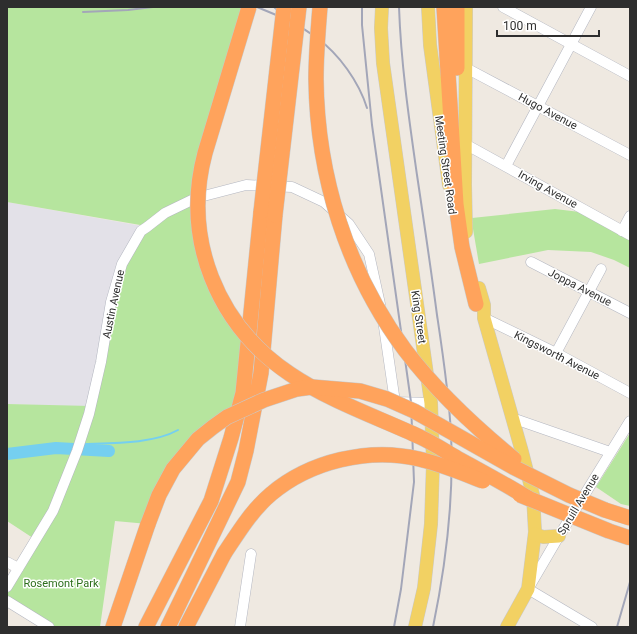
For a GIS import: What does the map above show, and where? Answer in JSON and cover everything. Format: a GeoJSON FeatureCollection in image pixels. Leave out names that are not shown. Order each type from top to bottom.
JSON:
{"type":"FeatureCollection","features":[{"type":"Feature","properties":{"kind":"highway"},"geometry":{"type":"LineString","coordinates":[[249,7],[205,153],[200,176],[199,229],[206,262],[216,289],[229,312],[256,347],[274,363],[291,375],[334,399],[422,438],[528,498]]}},
{"type":"Feature","properties":{"kind":"highway"},"geometry":{"type":"LineString","coordinates":[[168,627],[238,482],[261,373],[268,214],[284,7]]}},
{"type":"Feature","properties":{"kind":"highway"},"geometry":{"type":"LineString","coordinates":[[146,627],[211,501],[219,479],[243,393],[299,7]]}},
{"type":"Feature","properties":{"kind":"highway"},"geometry":{"type":"LineString","coordinates":[[320,7],[316,80],[322,150],[332,200],[353,259],[380,312],[406,351],[422,370],[475,425],[520,464],[548,485]]}},
{"type":"Feature","properties":{"kind":"highway"},"geometry":{"type":"LineString","coordinates":[[454,11],[456,204],[462,247],[476,304]]}},
{"type":"Feature","properties":{"kind":"highway"},"geometry":{"type":"LineString","coordinates":[[454,11],[460,189],[464,224],[473,265]]}},
{"type":"Feature","properties":{"kind":"highway"},"geometry":{"type":"LineString","coordinates":[[113,627],[159,495],[173,469],[198,439],[227,417],[264,400],[297,389],[312,387],[360,392],[388,399],[414,410],[513,467],[548,485],[605,510],[630,518]]}},
{"type":"Feature","properties":{"kind":"highway"},"geometry":{"type":"LineString","coordinates":[[186,627],[224,554],[240,529],[256,509],[279,488],[298,475],[318,467],[349,458],[384,455],[418,459],[455,470],[630,538]]}},
{"type":"Feature","properties":{"kind":"main road","name":"King Street"},"geometry":{"type":"LineString","coordinates":[[382,7],[381,28],[383,63],[431,403],[433,463],[431,524],[424,588],[415,627]]}},
{"type":"Feature","properties":{"kind":"main road","name":"Meeting Street Road"},"geometry":{"type":"LineString","coordinates":[[428,7],[430,44],[453,218],[461,255],[476,304],[484,318],[533,495],[535,534],[528,589]]}},
{"type":"Feature","properties":{"kind":"main road","name":"Meeting Street Road"},"geometry":{"type":"LineString","coordinates":[[454,11],[466,68],[465,223],[473,265],[484,305],[484,318]]}},
{"type":"Feature","properties":{"kind":"main road"},"geometry":{"type":"LineString","coordinates":[[535,534],[543,537],[558,536]]}},
{"type":"Feature","properties":{"kind":"main road"},"geometry":{"type":"LineString","coordinates":[[507,627],[528,589]]}},
{"type":"Feature","properties":{"kind":"street"},"geometry":{"type":"LineString","coordinates":[[502,7],[630,76]]}},
{"type":"Feature","properties":{"kind":"street"},"geometry":{"type":"LineString","coordinates":[[506,166],[591,7]]}},
{"type":"Feature","properties":{"kind":"street","name":"Hugo Avenue"},"geometry":{"type":"LineString","coordinates":[[466,68],[630,154]]}},
{"type":"Feature","properties":{"kind":"street","name":"Irving Avenue"},"geometry":{"type":"LineString","coordinates":[[465,144],[626,233]]}},
{"type":"Feature","properties":{"kind":"street","name":"Austin Avenue"},"geometry":{"type":"LineString","coordinates":[[7,587],[53,511],[79,447],[94,392],[101,362],[111,302],[122,264],[141,231],[165,213],[196,198],[246,185],[292,187],[324,202],[349,224],[369,254],[381,308],[395,402],[431,403]]}},
{"type":"Feature","properties":{"kind":"street"},"geometry":{"type":"LineString","coordinates":[[626,233],[630,216]]}},
{"type":"Feature","properties":{"kind":"street","name":"Joppa Avenue"},"geometry":{"type":"LineString","coordinates":[[531,262],[630,313]]}},
{"type":"Feature","properties":{"kind":"street"},"geometry":{"type":"LineString","coordinates":[[556,353],[601,270]]}},
{"type":"Feature","properties":{"kind":"street","name":"Kingsworth Avenue"},"geometry":{"type":"LineString","coordinates":[[484,318],[556,353],[630,393]]}},
{"type":"Feature","properties":{"kind":"street"},"geometry":{"type":"LineString","coordinates":[[512,418],[610,452]]}},
{"type":"Feature","properties":{"kind":"street","name":"Spruill Avenue"},"geometry":{"type":"LineString","coordinates":[[528,589],[558,536],[630,421]]}},
{"type":"Feature","properties":{"kind":"street"},"geometry":{"type":"LineString","coordinates":[[240,627],[251,554]]}},
{"type":"Feature","properties":{"kind":"street"},"geometry":{"type":"LineString","coordinates":[[7,562],[18,568]]}},
{"type":"Feature","properties":{"kind":"street"},"geometry":{"type":"LineString","coordinates":[[528,589],[592,627]]}},
{"type":"Feature","properties":{"kind":"street"},"geometry":{"type":"LineString","coordinates":[[7,601],[49,627]]}},
{"type":"Feature","properties":{"kind":"shaded area"},"geometry":{"type":"Polygon","coordinates":[[[7,202],[147,227],[91,407],[7,404],[7,202]]]}},
{"type":"Feature","properties":{"kind":"green space","name":"Rosemont Park"},"geometry":{"type":"Polygon","coordinates":[[[7,7],[249,7],[205,153],[202,246],[248,339],[238,412],[198,439],[148,524],[115,521],[100,627],[49,627],[7,601],[7,587],[36,540],[7,521],[7,404],[91,406],[122,264],[146,226],[7,202],[7,7]]]}},
{"type":"Feature","properties":{"kind":"green space"},"geometry":{"type":"Polygon","coordinates":[[[555,209],[580,212],[630,239],[630,268],[614,260],[591,252],[548,250],[479,264],[472,218],[555,209]]]}},
{"type":"Feature","properties":{"kind":"green space"},"geometry":{"type":"Polygon","coordinates":[[[630,433],[630,506],[621,504],[596,487],[630,433]]]}},
{"type":"Feature","properties":{"kind":"waterway"},"geometry":{"type":"LineString","coordinates":[[83,444],[132,442],[157,438],[178,430]]}},
{"type":"Feature","properties":{"kind":"waterway"},"geometry":{"type":"LineString","coordinates":[[7,450],[75,444]]}},
{"type":"Feature","properties":{"kind":"waterway"},"geometry":{"type":"LineString","coordinates":[[7,454],[56,448],[109,451]]}},
{"type":"Feature","properties":{"kind":"railway"},"geometry":{"type":"LineString","coordinates":[[83,12],[128,10],[153,7]]}},
{"type":"Feature","properties":{"kind":"railway"},"geometry":{"type":"LineString","coordinates":[[257,7],[281,17]]}},
{"type":"Feature","properties":{"kind":"railway"},"geometry":{"type":"LineString","coordinates":[[274,7],[317,38],[333,52],[347,69],[359,88],[367,108]]}},
{"type":"Feature","properties":{"kind":"railway"},"geometry":{"type":"LineString","coordinates":[[362,7],[362,25],[372,125],[411,402],[414,482],[401,589],[394,627]]}},
{"type":"Feature","properties":{"kind":"railway"},"geometry":{"type":"LineString","coordinates":[[399,7],[406,91],[446,374],[451,434],[452,458],[448,531],[442,579],[433,627]]}},
{"type":"Feature","properties":{"kind":"railway"},"geometry":{"type":"LineString","coordinates":[[617,627],[630,582]]}}]}
